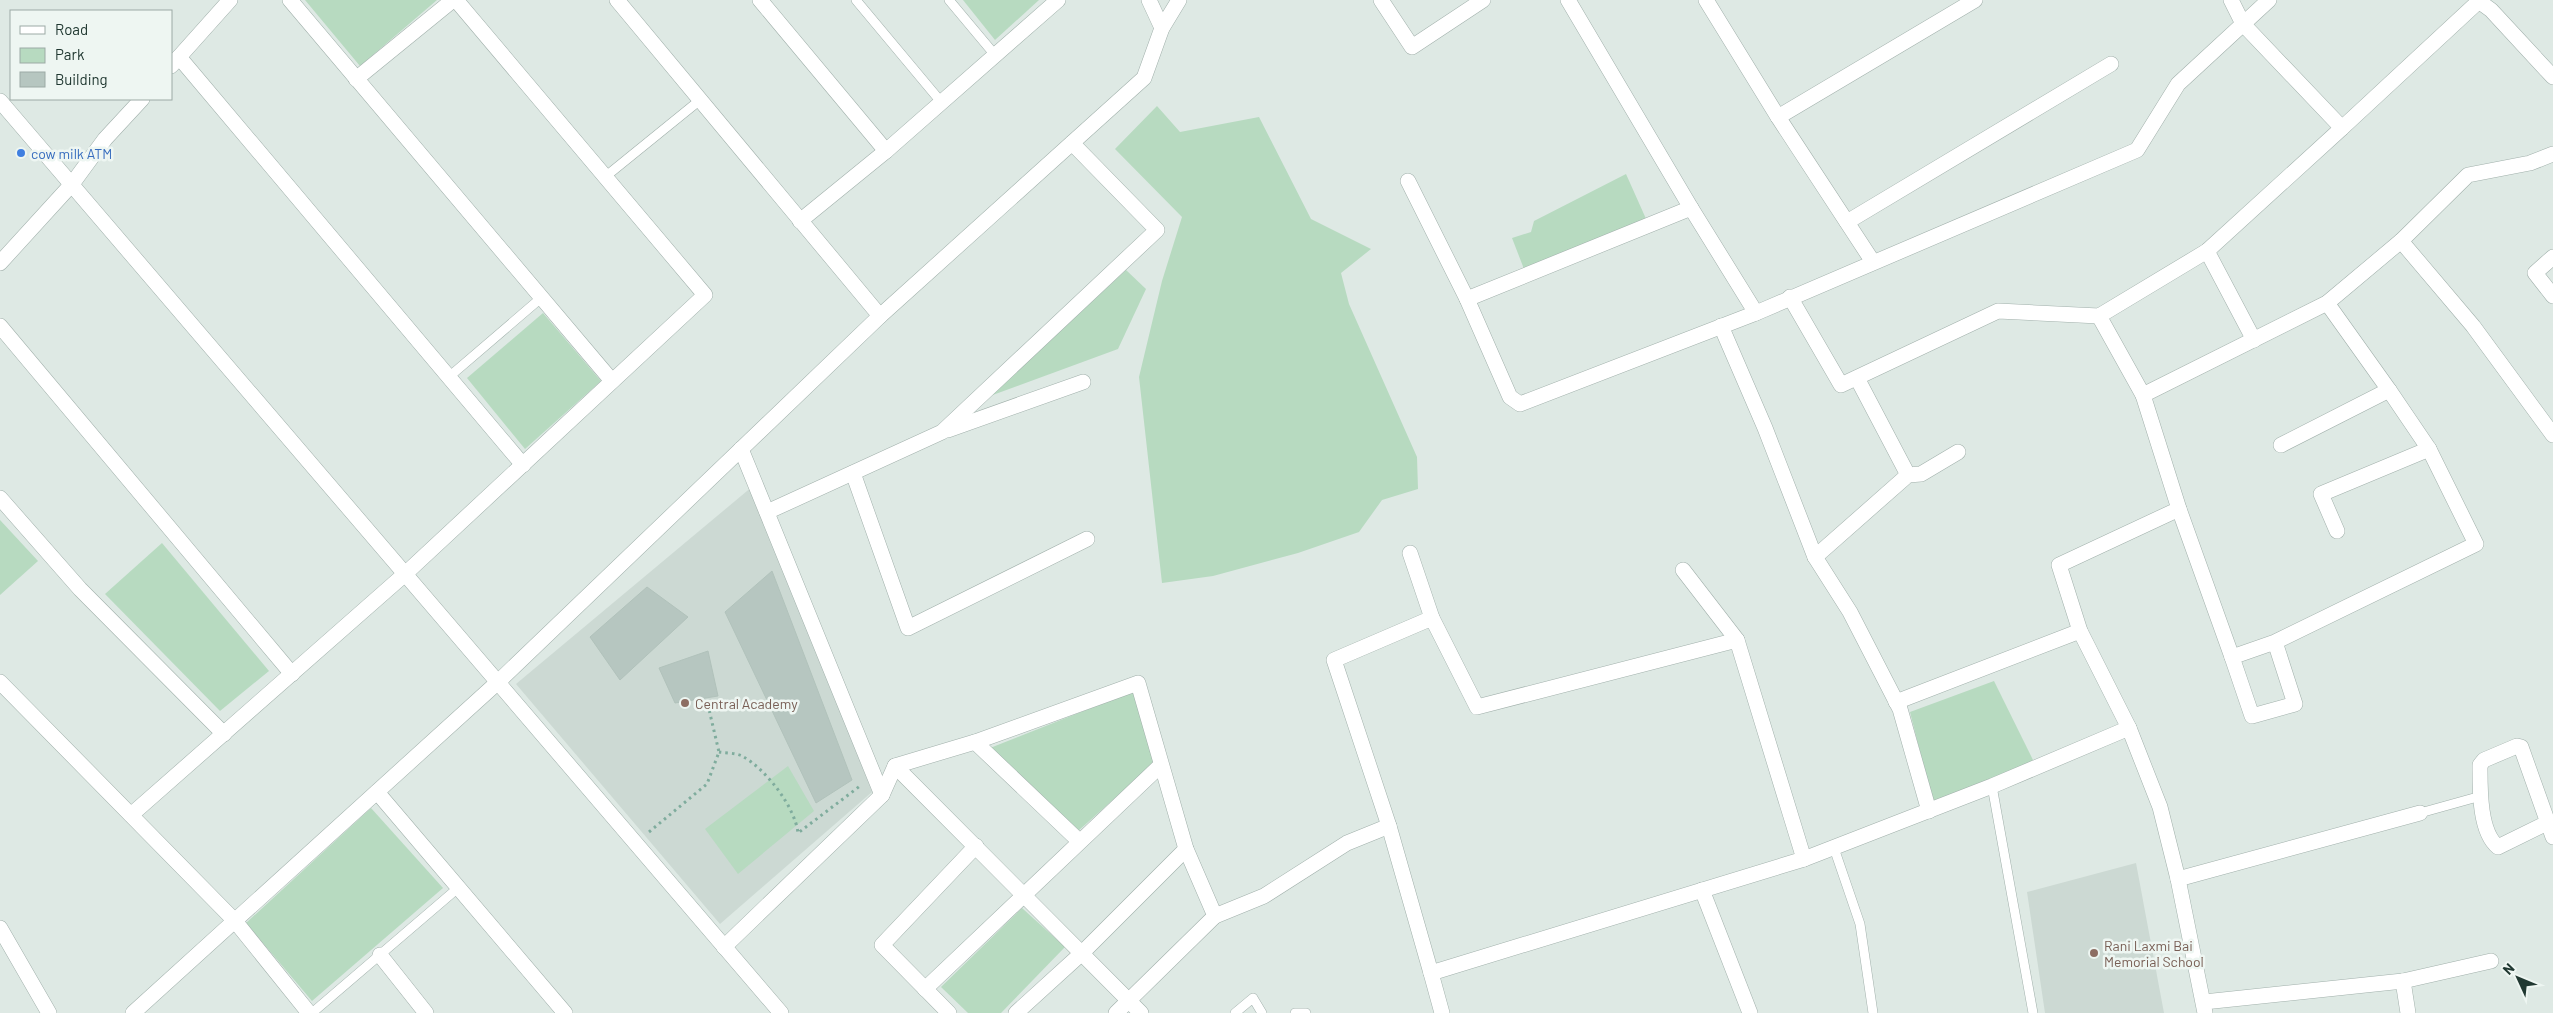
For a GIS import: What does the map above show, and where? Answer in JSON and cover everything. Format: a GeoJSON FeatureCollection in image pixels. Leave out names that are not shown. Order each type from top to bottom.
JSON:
{"type":"FeatureCollection","features":[{"type":"Feature","properties":{"kind":"street"},"geometry":{"type":"LineString","coordinates":[[230,0],[175,61],[450,376],[523,464]]}},
{"type":"Feature","properties":{"kind":"street"},"geometry":{"type":"LineString","coordinates":[[290,0],[612,381]]}},
{"type":"Feature","properties":{"kind":"street"},"geometry":{"type":"LineString","coordinates":[[131,815],[405,574],[705,295],[454,0],[356,79]]}},
{"type":"Feature","properties":{"kind":"street"},"geometry":{"type":"LineString","coordinates":[[617,0],[880,316]]}},
{"type":"Feature","properties":{"kind":"street"},"geometry":{"type":"LineString","coordinates":[[760,0],[886,151]]}},
{"type":"Feature","properties":{"kind":"street"},"geometry":{"type":"LineString","coordinates":[[800,221],[886,151],[1058,0]]}},
{"type":"Feature","properties":{"kind":"street"},"geometry":{"type":"LineString","coordinates":[[1148,0],[1162,28]]}},
{"type":"Feature","properties":{"kind":"street"},"geometry":{"type":"LineString","coordinates":[[133,1013],[498,682],[880,316],[1144,78],[1162,28],[1179,0]]}},
{"type":"Feature","properties":{"kind":"street"},"geometry":{"type":"LineString","coordinates":[[1381,0],[1412,47],[1483,0]]}},
{"type":"Feature","properties":{"kind":"street"},"geometry":{"type":"LineString","coordinates":[[1568,0],[1691,208],[1756,312]]}},
{"type":"Feature","properties":{"kind":"street"},"geometry":{"type":"LineString","coordinates":[[1706,0],[1778,117],[1873,262]]}},
{"type":"Feature","properties":{"kind":"street"},"geometry":{"type":"LineString","coordinates":[[1778,117],[1975,0]]}},
{"type":"Feature","properties":{"kind":"street"},"geometry":{"type":"LineString","coordinates":[[2231,0],[2243,24],[2342,128]]}},
{"type":"Feature","properties":{"kind":"street"},"geometry":{"type":"LineString","coordinates":[[1408,181],[1467,299],[1510,397],[1520,404],[1756,312],[2137,150],[2178,84],[2269,0]]}},
{"type":"Feature","properties":{"kind":"street"},"geometry":{"type":"LineString","coordinates":[[1790,297],[1841,385],[1998,311],[2099,316],[2208,251],[2478,1],[2491,10],[2553,77]]}},
{"type":"Feature","properties":{"kind":"street"},"geometry":{"type":"LineString","coordinates":[[1847,222],[2111,64]]}},
{"type":"Feature","properties":{"kind":"street"},"geometry":{"type":"LineString","coordinates":[[0,263],[72,184],[105,139],[141,100]]}},
{"type":"Feature","properties":{"kind":"street"},"geometry":{"type":"LineString","coordinates":[[0,101],[781,1013]]}},
{"type":"Feature","properties":{"kind":"street"},"geometry":{"type":"LineString","coordinates":[[942,432],[1157,230],[1072,142]]}},
{"type":"Feature","properties":{"kind":"street"},"geometry":{"type":"LineString","coordinates":[[2142,395],[2326,303],[2402,241],[2468,175],[2530,163],[2553,154]]}},
{"type":"Feature","properties":{"kind":"street"},"geometry":{"type":"LineString","coordinates":[[1467,299],[1691,208]]}},
{"type":"Feature","properties":{"kind":"street"},"geometry":{"type":"LineString","coordinates":[[2402,241],[2473,326],[2553,435]]}},
{"type":"Feature","properties":{"kind":"street"},"geometry":{"type":"LineString","coordinates":[[2208,251],[2254,340]]}},
{"type":"Feature","properties":{"kind":"street"},"geometry":{"type":"LineString","coordinates":[[2553,257],[2535,273],[2553,296]]}},
{"type":"Feature","properties":{"kind":"street"},"geometry":{"type":"LineString","coordinates":[[2232,657],[2275,642],[2476,544],[2429,448],[2326,303]]}},
{"type":"Feature","properties":{"kind":"street"},"geometry":{"type":"LineString","coordinates":[[2099,316],[2142,395],[2252,716],[2295,704],[2275,642]]}},
{"type":"Feature","properties":{"kind":"street"},"geometry":{"type":"LineString","coordinates":[[0,326],[292,674]]}},
{"type":"Feature","properties":{"kind":"street"},"geometry":{"type":"LineString","coordinates":[[1721,326],[1765,428],[1815,557],[1850,612],[1896,702],[1929,811]]}},
{"type":"Feature","properties":{"kind":"street"},"geometry":{"type":"LineString","coordinates":[[1857,378],[1908,476]]}},
{"type":"Feature","properties":{"kind":"street"},"geometry":{"type":"LineString","coordinates":[[767,512],[942,432],[1083,382]]}},
{"type":"Feature","properties":{"kind":"street"},"geometry":{"type":"LineString","coordinates":[[2281,445],[2389,390]]}},
{"type":"Feature","properties":{"kind":"street"},"geometry":{"type":"LineString","coordinates":[[2337,531],[2322,494],[2429,448]]}},
{"type":"Feature","properties":{"kind":"street"},"geometry":{"type":"LineString","coordinates":[[741,449],[882,795]]}},
{"type":"Feature","properties":{"kind":"street"},"geometry":{"type":"LineString","coordinates":[[1815,557],[1908,476],[1921,474],[1958,452]]}},
{"type":"Feature","properties":{"kind":"street"},"geometry":{"type":"LineString","coordinates":[[853,473],[908,628],[1087,539]]}},
{"type":"Feature","properties":{"kind":"street"},"geometry":{"type":"LineString","coordinates":[[0,498],[80,589],[224,734]]}},
{"type":"Feature","properties":{"kind":"street"},"geometry":{"type":"LineString","coordinates":[[2180,509],[2059,564],[2080,631],[2129,728],[2160,807],[2178,879],[2205,1008],[2403,981],[2491,961]]}},
{"type":"Feature","properties":{"kind":"street"},"geometry":{"type":"LineString","coordinates":[[1410,552],[1432,618],[1477,707],[1737,640]]}},
{"type":"Feature","properties":{"kind":"street"},"geometry":{"type":"LineString","coordinates":[[1683,570],[1737,640],[1804,859]]}},
{"type":"Feature","properties":{"kind":"street"},"geometry":{"type":"LineString","coordinates":[[1432,618],[1334,660],[1389,826],[1442,1013]]}},
{"type":"Feature","properties":{"kind":"street"},"geometry":{"type":"LineString","coordinates":[[1896,702],[2080,631]]}},
{"type":"Feature","properties":{"kind":"street"},"geometry":{"type":"LineString","coordinates":[[0,682],[235,921],[311,1013]]}},
{"type":"Feature","properties":{"kind":"street"},"geometry":{"type":"LineString","coordinates":[[724,947],[882,795],[895,766],[975,742],[1138,684],[1186,849],[1215,916]]}},
{"type":"Feature","properties":{"kind":"street"},"geometry":{"type":"LineString","coordinates":[[1431,974],[1804,859],[1992,786],[2129,728]]}},
{"type":"Feature","properties":{"kind":"street"},"geometry":{"type":"LineString","coordinates":[[975,742],[1079,842]]}},
{"type":"Feature","properties":{"kind":"street"},"geometry":{"type":"LineString","coordinates":[[2517,746],[2521,747],[2550,830],[2498,846],[2491,841],[2481,796],[2480,765],[2484,760],[2517,746]]}},
{"type":"Feature","properties":{"kind":"street"},"geometry":{"type":"LineString","coordinates":[[926,989],[1162,765]]}},
{"type":"Feature","properties":{"kind":"street"},"geometry":{"type":"LineString","coordinates":[[895,766],[1141,1013]]}},
{"type":"Feature","properties":{"kind":"street"},"geometry":{"type":"LineString","coordinates":[[377,792],[565,1013]]}},
{"type":"Feature","properties":{"kind":"street"},"geometry":{"type":"LineString","coordinates":[[2178,879],[2420,813]]}},
{"type":"Feature","properties":{"kind":"street"},"geometry":{"type":"LineString","coordinates":[[1116,1013],[1215,916],[1264,896],[1347,844],[1389,826]]}},
{"type":"Feature","properties":{"kind":"street"},"geometry":{"type":"LineString","coordinates":[[949,1013],[882,945],[976,846]]}},
{"type":"Feature","properties":{"kind":"street"},"geometry":{"type":"LineString","coordinates":[[1016,1013],[1082,953],[1186,849]]}},
{"type":"Feature","properties":{"kind":"street"},"geometry":{"type":"LineString","coordinates":[[1702,890],[1750,1013]]}},
{"type":"Feature","properties":{"kind":"street"},"geometry":{"type":"LineString","coordinates":[[0,928],[49,1013]]}},
{"type":"Feature","properties":{"kind":"street"},"geometry":{"type":"LineString","coordinates":[[380,955],[426,1013]]}},
{"type":"Feature","properties":{"kind":"street"},"geometry":{"type":"LineString","coordinates":[[2403,981],[2408,1013]]}},
{"type":"Feature","properties":{"kind":"lane"},"geometry":{"type":"LineString","coordinates":[[856,0],[942,103]]}},
{"type":"Feature","properties":{"kind":"lane"},"geometry":{"type":"LineString","coordinates":[[950,0],[995,55]]}},
{"type":"Feature","properties":{"kind":"lane"},"geometry":{"type":"LineString","coordinates":[[605,177],[700,100]]}},
{"type":"Feature","properties":{"kind":"lane"},"geometry":{"type":"LineString","coordinates":[[450,376],[541,298]]}},
{"type":"Feature","properties":{"kind":"lane"},"geometry":{"type":"LineString","coordinates":[[1992,786],[2033,1013]]}},
{"type":"Feature","properties":{"kind":"lane"},"geometry":{"type":"LineString","coordinates":[[2420,813],[2481,796]]}},
{"type":"Feature","properties":{"kind":"lane"},"geometry":{"type":"LineString","coordinates":[[1834,848],[1860,924],[1873,1013]]}},
{"type":"Feature","properties":{"kind":"lane"},"geometry":{"type":"LineString","coordinates":[[311,1013],[458,888]]}},
{"type":"Feature","properties":{"kind":"lane"},"geometry":{"type":"LineString","coordinates":[[1235,1013],[1252,998],[1262,1013]]}},
{"type":"Feature","properties":{"kind":"lane"},"geometry":{"type":"LineString","coordinates":[[1295,1013],[1306,1013]]}},
{"type":"Feature","properties":{"kind":"path"},"geometry":{"type":"LineString","coordinates":[[644,835],[707,784],[719,752],[706,701]]}},
{"type":"Feature","properties":{"kind":"path"},"geometry":{"type":"LineString","coordinates":[[719,752],[742,756],[766,775],[787,803],[797,825],[798,833],[856,791],[862,784],[860,779]]}},
{"type":"Feature","properties":{"kind":"shaded area","name":"Central Academy"},"geometry":{"type":"Polygon","coordinates":[[[753,486],[872,792],[720,924],[516,684],[753,486]]]}},
{"type":"Feature","properties":{"kind":"shaded area","name":"Rani Laxmi Bai Memorial School"},"geometry":{"type":"Polygon","coordinates":[[[2136,863],[2164,1013],[2045,1013],[2027,892],[2136,863]]]}},
{"type":"Feature","properties":{"kind":"green space"},"geometry":{"type":"Polygon","coordinates":[[[305,0],[437,0],[360,66],[305,0]]]}},
{"type":"Feature","properties":{"kind":"green space"},"geometry":{"type":"Polygon","coordinates":[[[963,0],[1039,0],[995,40],[963,0]]]}},
{"type":"Feature","properties":{"kind":"green space"},"geometry":{"type":"Polygon","coordinates":[[[1157,106],[1180,132],[1259,117],[1311,219],[1371,249],[1341,273],[1349,304],[1417,457],[1418,489],[1382,500],[1359,532],[1298,553],[1213,576],[1162,583],[1139,377],[1162,281],[1182,217],[1115,149],[1157,106]]]}},
{"type":"Feature","properties":{"kind":"green space"},"geometry":{"type":"Polygon","coordinates":[[[1626,174],[1647,221],[1524,269],[1512,238],[1531,232],[1534,221],[1626,174]]]}},
{"type":"Feature","properties":{"kind":"green space"},"geometry":{"type":"Polygon","coordinates":[[[1126,270],[1146,289],[1118,349],[990,396],[1126,270]]]}},
{"type":"Feature","properties":{"kind":"green space"},"geometry":{"type":"Polygon","coordinates":[[[543,313],[601,381],[525,449],[467,378],[543,313]]]}},
{"type":"Feature","properties":{"kind":"green space"},"geometry":{"type":"Polygon","coordinates":[[[0,520],[38,561],[0,595],[0,520]]]}},
{"type":"Feature","properties":{"kind":"green space"},"geometry":{"type":"Polygon","coordinates":[[[162,543],[269,671],[220,711],[105,594],[162,543]]]}},
{"type":"Feature","properties":{"kind":"green space"},"geometry":{"type":"Polygon","coordinates":[[[1994,681],[2035,764],[1933,803],[1910,712],[1994,681]]]}},
{"type":"Feature","properties":{"kind":"green space"},"geometry":{"type":"Polygon","coordinates":[[[1134,691],[1155,762],[1077,832],[990,748],[1134,691]]]}},
{"type":"Feature","properties":{"kind":"green space"},"geometry":{"type":"Polygon","coordinates":[[[788,766],[814,811],[738,874],[705,829],[788,766]]]}},
{"type":"Feature","properties":{"kind":"green space"},"geometry":{"type":"Polygon","coordinates":[[[371,808],[443,888],[312,1001],[246,923],[371,808]]]}},
{"type":"Feature","properties":{"kind":"green space"},"geometry":{"type":"Polygon","coordinates":[[[1022,908],[1065,947],[1001,1013],[968,1013],[941,987],[1022,908]]]}},
{"type":"Feature","properties":{"kind":"building","name":"Central Academy"},"geometry":{"type":"Polygon","coordinates":[[[772,571],[852,780],[816,803],[725,612],[772,571]]]}},
{"type":"Feature","properties":{"kind":"building"},"geometry":{"type":"Polygon","coordinates":[[[647,587],[688,617],[620,680],[590,637],[647,587]]]}},
{"type":"Feature","properties":{"kind":"building"},"geometry":{"type":"Polygon","coordinates":[[[708,651],[718,696],[675,703],[659,668],[708,651]]]}},
{"type":"Feature","properties":{"kind":"place","name":"cow milk ATM"},"geometry":{"type":"Point","coordinates":[21,153]}},
{"type":"Feature","properties":{"kind":"place","name":"Central Academy"},"geometry":{"type":"Point","coordinates":[685,703]}},
{"type":"Feature","properties":{"kind":"place","name":"Rani Laxmi Bai Memorial School"},"geometry":{"type":"Point","coordinates":[2094,953]}}]}
